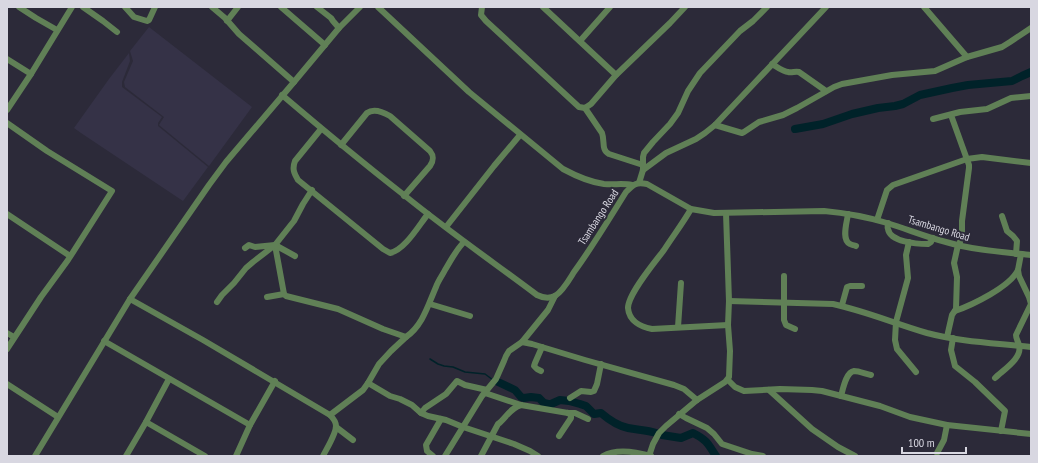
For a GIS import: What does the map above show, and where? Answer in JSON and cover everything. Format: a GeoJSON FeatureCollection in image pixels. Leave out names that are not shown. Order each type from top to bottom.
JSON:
{"type":"FeatureCollection","features":[{"type":"Feature","properties":{"kind":"street"},"geometry":{"type":"LineString","coordinates":[[19,7],[58,30]]}},
{"type":"Feature","properties":{"kind":"street"},"geometry":{"type":"LineString","coordinates":[[7,110],[72,7]]}},
{"type":"Feature","properties":{"kind":"street"},"geometry":{"type":"LineString","coordinates":[[83,7],[117,32]]}},
{"type":"Feature","properties":{"kind":"street"},"geometry":{"type":"LineString","coordinates":[[125,7],[134,17],[147,21],[149,20],[155,7]]}},
{"type":"Feature","properties":{"kind":"street"},"geometry":{"type":"LineString","coordinates":[[212,7],[239,34],[294,82]]}},
{"type":"Feature","properties":{"kind":"street"},"geometry":{"type":"LineString","coordinates":[[227,21],[238,7]]}},
{"type":"Feature","properties":{"kind":"street"},"geometry":{"type":"LineString","coordinates":[[281,7],[325,45]]}},
{"type":"Feature","properties":{"kind":"street"},"geometry":{"type":"LineString","coordinates":[[318,7],[331,18],[339,28]]}},
{"type":"Feature","properties":{"kind":"street"},"geometry":{"type":"LineString","coordinates":[[36,456],[58,416],[130,299],[209,185],[226,162],[282,95],[339,28],[360,7]]}},
{"type":"Feature","properties":{"kind":"street"},"geometry":{"type":"LineString","coordinates":[[378,7],[469,92],[563,169],[578,177],[599,183],[632,185]]}},
{"type":"Feature","properties":{"kind":"street"},"geometry":{"type":"LineString","coordinates":[[482,7],[482,15],[486,21],[579,107],[586,108],[616,75],[685,7]]}},
{"type":"Feature","properties":{"kind":"street"},"geometry":{"type":"LineString","coordinates":[[543,7],[616,75]]}},
{"type":"Feature","properties":{"kind":"street"},"geometry":{"type":"LineString","coordinates":[[580,41],[610,7]]}},
{"type":"Feature","properties":{"kind":"street"},"geometry":{"type":"LineString","coordinates":[[639,183],[643,167],[644,153],[678,113],[688,91],[700,72],[740,31],[767,7]]}},
{"type":"Feature","properties":{"kind":"street"},"geometry":{"type":"LineString","coordinates":[[643,167],[666,153],[696,139],[715,125],[826,7]]}},
{"type":"Feature","properties":{"kind":"street"},"geometry":{"type":"LineString","coordinates":[[924,7],[966,57]]}},
{"type":"Feature","properties":{"kind":"street"},"geometry":{"type":"LineString","coordinates":[[715,125],[739,133],[744,132],[759,122],[783,115],[826,91],[842,84],[892,75],[935,71],[966,57],[1002,47],[1031,28]]}},
{"type":"Feature","properties":{"kind":"street"},"geometry":{"type":"LineString","coordinates":[[7,59],[31,74]]}},
{"type":"Feature","properties":{"kind":"street"},"geometry":{"type":"LineString","coordinates":[[772,64],[786,72],[799,72],[826,91]]}},
{"type":"Feature","properties":{"kind":"street"},"geometry":{"type":"LineString","coordinates":[[282,95],[404,196],[464,242],[538,295],[548,298],[555,296]]}},
{"type":"Feature","properties":{"kind":"street"},"geometry":{"type":"LineString","coordinates":[[933,119],[987,109],[1011,98],[1031,96]]}},
{"type":"Feature","properties":{"kind":"street"},"geometry":{"type":"LineString","coordinates":[[586,108],[604,136],[605,152],[643,167]]}},
{"type":"Feature","properties":{"kind":"street"},"geometry":{"type":"LineString","coordinates":[[341,145],[370,111],[374,110],[390,116],[430,151],[433,158],[430,166],[404,196]]}},
{"type":"Feature","properties":{"kind":"street"},"geometry":{"type":"LineString","coordinates":[[950,115],[970,168],[962,220],[962,234],[954,264],[958,284],[955,311],[952,315],[950,338],[951,350],[955,366],[978,384],[1005,411],[1001,431]]}},
{"type":"Feature","properties":{"kind":"street"},"geometry":{"type":"LineString","coordinates":[[7,123],[47,151],[112,191],[68,260],[7,349]]}},
{"type":"Feature","properties":{"kind":"street"},"geometry":{"type":"LineString","coordinates":[[322,129],[295,161],[293,166],[295,175],[298,180],[383,249],[390,253],[397,250],[403,245],[428,214]]}},
{"type":"Feature","properties":{"kind":"street"},"geometry":{"type":"LineString","coordinates":[[446,227],[520,134]]}},
{"type":"Feature","properties":{"kind":"street"},"geometry":{"type":"LineString","coordinates":[[877,220],[887,190],[893,185],[967,159],[982,157],[1031,163]]}},
{"type":"Feature","properties":{"kind":"street","name":"Tsambango Road"},"geometry":{"type":"LineString","coordinates":[[445,456],[496,379],[509,351],[522,342],[548,310],[555,296],[562,289],[583,260],[632,185],[639,183],[647,184],[692,209],[714,213],[824,211],[848,214],[888,223],[933,238],[975,249],[1031,255]]}},
{"type":"Feature","properties":{"kind":"street"},"geometry":{"type":"LineString","coordinates":[[217,302],[252,262],[275,245],[290,226],[312,190]]}},
{"type":"Feature","properties":{"kind":"street"},"geometry":{"type":"LineString","coordinates":[[692,209],[638,286],[629,303],[629,312],[634,321],[642,326],[652,329],[728,325]]}},
{"type":"Feature","properties":{"kind":"street"},"geometry":{"type":"LineString","coordinates":[[603,456],[614,452],[638,452],[650,456],[653,444],[659,433],[666,426],[697,400],[728,380],[730,374],[726,213]]}},
{"type":"Feature","properties":{"kind":"street"},"geometry":{"type":"LineString","coordinates":[[7,214],[70,256]]}},
{"type":"Feature","properties":{"kind":"street"},"geometry":{"type":"LineString","coordinates":[[848,214],[845,236],[849,244],[856,246]]}},
{"type":"Feature","properties":{"kind":"street"},"geometry":{"type":"LineString","coordinates":[[995,378],[1019,355],[1020,346],[1016,339],[1016,335],[1029,308],[1030,300],[1021,282],[1018,270],[1016,242],[1013,236],[1007,231],[1002,216]]}},
{"type":"Feature","properties":{"kind":"street"},"geometry":{"type":"LineString","coordinates":[[888,223],[888,230],[891,235],[896,238],[909,242],[928,244],[933,238]]}},
{"type":"Feature","properties":{"kind":"street"},"geometry":{"type":"LineString","coordinates":[[330,415],[363,390],[379,364],[416,329],[430,304],[439,280],[457,250],[464,242]]}},
{"type":"Feature","properties":{"kind":"street"},"geometry":{"type":"LineString","coordinates":[[909,242],[906,255],[908,280],[896,322],[896,345],[897,349],[916,372]]}},
{"type":"Feature","properties":{"kind":"street"},"geometry":{"type":"LineString","coordinates":[[245,248],[248,245],[255,247],[275,245],[295,256]]}},
{"type":"Feature","properties":{"kind":"street"},"geometry":{"type":"LineString","coordinates":[[275,245],[284,294]]}},
{"type":"Feature","properties":{"kind":"street"},"geometry":{"type":"LineString","coordinates":[[955,311],[987,296],[1012,280],[1016,276],[1018,270]]}},
{"type":"Feature","properties":{"kind":"street"},"geometry":{"type":"LineString","coordinates":[[784,276],[784,322],[786,325],[795,329]]}},
{"type":"Feature","properties":{"kind":"street"},"geometry":{"type":"LineString","coordinates":[[678,327],[681,283]]}},
{"type":"Feature","properties":{"kind":"street"},"geometry":{"type":"LineString","coordinates":[[842,305],[847,287],[862,286]]}},
{"type":"Feature","properties":{"kind":"street"},"geometry":{"type":"LineString","coordinates":[[267,297],[284,294],[289,297],[338,310],[383,330],[406,337]]}},
{"type":"Feature","properties":{"kind":"street"},"geometry":{"type":"LineString","coordinates":[[130,299],[274,381],[330,415],[333,418],[336,428],[324,456]]}},
{"type":"Feature","properties":{"kind":"street"},"geometry":{"type":"LineString","coordinates":[[729,301],[825,303],[842,305],[928,333],[950,338],[1031,347]]}},
{"type":"Feature","properties":{"kind":"street"},"geometry":{"type":"LineString","coordinates":[[430,304],[470,316]]}},
{"type":"Feature","properties":{"kind":"street"},"geometry":{"type":"LineString","coordinates":[[7,333],[14,337]]}},
{"type":"Feature","properties":{"kind":"street"},"geometry":{"type":"LineString","coordinates":[[104,341],[250,424]]}},
{"type":"Feature","properties":{"kind":"street"},"geometry":{"type":"LineString","coordinates":[[522,342],[542,346],[649,379],[674,385],[684,389],[697,400]]}},
{"type":"Feature","properties":{"kind":"street"},"geometry":{"type":"LineString","coordinates":[[541,371],[536,370],[534,366],[542,346]]}},
{"type":"Feature","properties":{"kind":"street"},"geometry":{"type":"LineString","coordinates":[[570,398],[581,391],[594,391],[601,364]]}},
{"type":"Feature","properties":{"kind":"street"},"geometry":{"type":"LineString","coordinates":[[841,396],[847,376],[850,373],[854,371],[871,375]]}},
{"type":"Feature","properties":{"kind":"street"},"geometry":{"type":"LineString","coordinates":[[126,456],[169,379]]}},
{"type":"Feature","properties":{"kind":"street"},"geometry":{"type":"LineString","coordinates":[[728,380],[735,387],[744,391],[822,391],[880,406],[910,417],[948,425],[1031,434]]}},
{"type":"Feature","properties":{"kind":"street"},"geometry":{"type":"LineString","coordinates":[[236,456],[250,424],[274,381]]}},
{"type":"Feature","properties":{"kind":"street"},"geometry":{"type":"LineString","coordinates":[[421,412],[446,394],[457,382],[521,405],[578,414],[588,419]]}},
{"type":"Feature","properties":{"kind":"street"},"geometry":{"type":"LineString","coordinates":[[368,383],[390,396],[412,405],[428,416],[446,420],[491,436],[530,451],[538,456]]}},
{"type":"Feature","properties":{"kind":"street"},"geometry":{"type":"LineString","coordinates":[[7,384],[58,416]]}},
{"type":"Feature","properties":{"kind":"street"},"geometry":{"type":"LineString","coordinates":[[769,390],[812,430],[854,456]]}},
{"type":"Feature","properties":{"kind":"street"},"geometry":{"type":"LineString","coordinates":[[481,456],[498,424],[510,410],[521,405]]}},
{"type":"Feature","properties":{"kind":"street"},"geometry":{"type":"LineString","coordinates":[[559,436],[571,418],[571,415],[568,413]]}},
{"type":"Feature","properties":{"kind":"street"},"geometry":{"type":"LineString","coordinates":[[679,414],[707,428],[722,444],[763,456]]}},
{"type":"Feature","properties":{"kind":"street"},"geometry":{"type":"LineString","coordinates":[[432,456],[427,452],[426,445],[441,419]]}},
{"type":"Feature","properties":{"kind":"street"},"geometry":{"type":"LineString","coordinates":[[146,422],[205,456]]}},
{"type":"Feature","properties":{"kind":"street"},"geometry":{"type":"LineString","coordinates":[[937,453],[944,440],[948,425]]}},
{"type":"Feature","properties":{"kind":"street"},"geometry":{"type":"LineString","coordinates":[[336,428],[354,440]]}},
{"type":"Feature","properties":{"kind":"shaded area"},"geometry":{"type":"Polygon","coordinates":[[[149,27],[252,107],[209,166],[159,125],[164,117],[125,87],[124,82],[133,61],[130,51],[149,27]]]}},
{"type":"Feature","properties":{"kind":"shaded area"},"geometry":{"type":"Polygon","coordinates":[[[129,53],[130,61],[122,82],[122,87],[162,117],[158,123],[158,126],[208,167],[183,201],[74,128],[129,53]]]}},
{"type":"Feature","properties":{"kind":"waterway"},"geometry":{"type":"LineString","coordinates":[[795,129],[823,124],[852,114],[903,104],[920,95],[968,85],[1012,81],[1031,72]]}},
{"type":"Feature","properties":{"kind":"waterway"},"geometry":{"type":"LineString","coordinates":[[430,359],[438,364],[453,367],[465,372],[485,374],[493,380]]}},
{"type":"Feature","properties":{"kind":"waterway"},"geometry":{"type":"LineString","coordinates":[[496,381],[515,390],[521,397],[524,398],[539,398],[544,403],[548,404],[560,400],[569,401],[586,406],[594,414],[601,413],[621,426],[656,433]]}},
{"type":"Feature","properties":{"kind":"waterway"},"geometry":{"type":"LineString","coordinates":[[662,435],[681,438],[693,433],[704,440],[716,456]]}}]}
